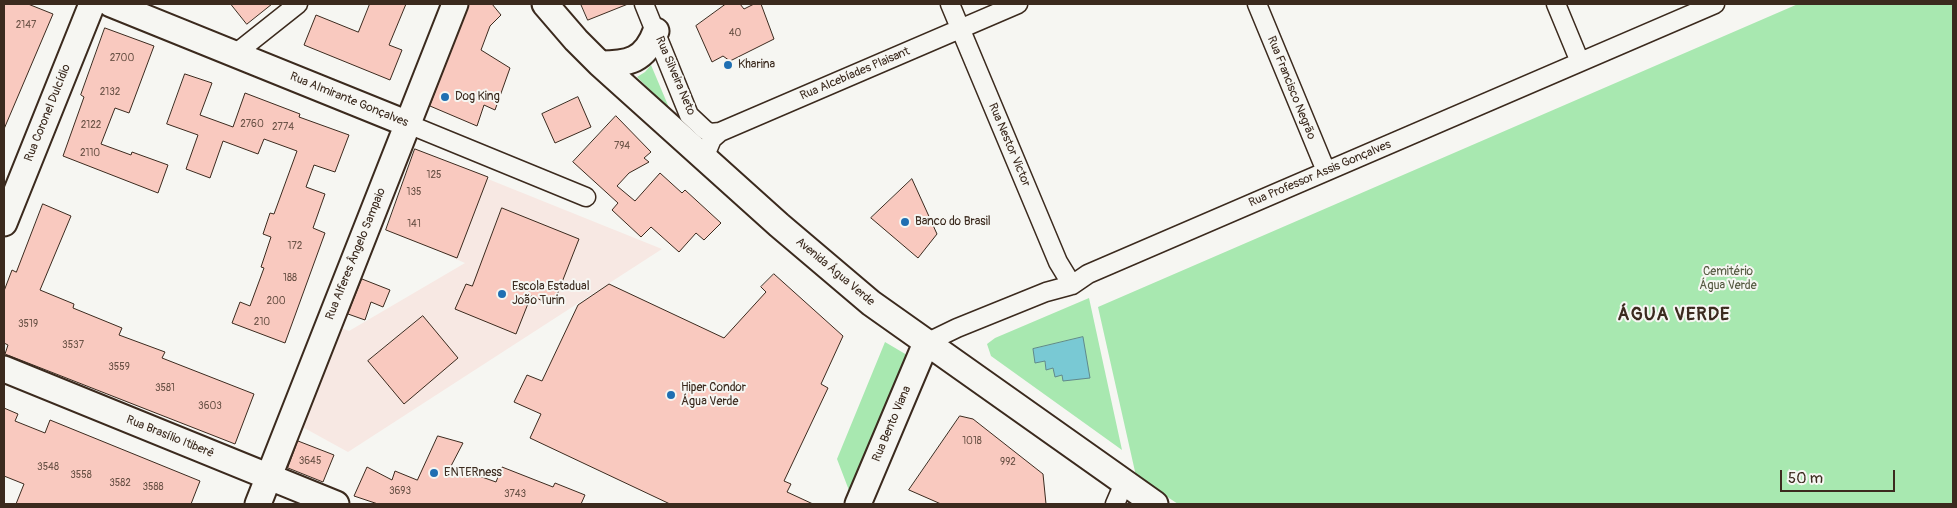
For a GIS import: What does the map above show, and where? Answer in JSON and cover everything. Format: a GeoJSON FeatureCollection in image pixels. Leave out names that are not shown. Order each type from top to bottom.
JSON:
{"type":"FeatureCollection","features":[{"type":"Feature","properties":{"kind":"main road","name":"Rua Coronel Dulcídio"},"geometry":{"type":"LineString","coordinates":[[4,223],[92,4]]}},
{"type":"Feature","properties":{"kind":"main road","name":"Rua Almirante Gonçalves"},"geometry":{"type":"LineString","coordinates":[[111,4],[408,124]]}},
{"type":"Feature","properties":{"kind":"main road","name":"Rua Alferes Ângelo Sampaio"},"geometry":{"type":"LineString","coordinates":[[258,504],[455,4]]}},
{"type":"Feature","properties":{"kind":"main road","name":"Avenida Água Verde"},"geometry":{"type":"LineString","coordinates":[[545,4],[600,64],[838,276],[1119,493],[1155,504]]}},
{"type":"Feature","properties":{"kind":"main road"},"geometry":{"type":"LineString","coordinates":[[600,64],[620,64],[639,57],[650,46],[656,31]]}},
{"type":"Feature","properties":{"kind":"main road","name":"Rua Bento Viana"},"geometry":{"type":"LineString","coordinates":[[858,504],[926,343]]}},
{"type":"Feature","properties":{"kind":"main road","name":"Rua Brasílio Itiberê"},"geometry":{"type":"LineString","coordinates":[[4,369],[336,504]]}},
{"type":"Feature","properties":{"kind":"street"},"geometry":{"type":"LineString","coordinates":[[235,54],[298,4]]}},
{"type":"Feature","properties":{"kind":"street","name":"Rua Silveira Neto"},"geometry":{"type":"LineString","coordinates":[[644,4],[689,115],[710,133],[720,132]]}},
{"type":"Feature","properties":{"kind":"street","name":"Rua Nestor Victor"},"geometry":{"type":"LineString","coordinates":[[950,4],[1058,262],[1072,285]]}},
{"type":"Feature","properties":{"kind":"street","name":"Rua Alcebíades Plaisant"},"geometry":{"type":"LineString","coordinates":[[720,132],[1018,4]]}},
{"type":"Feature","properties":{"kind":"street","name":"Rua Francisco Negrão"},"geometry":{"type":"LineString","coordinates":[[1257,4],[1326,171]]}},
{"type":"Feature","properties":{"kind":"street"},"geometry":{"type":"LineString","coordinates":[[1556,4],[1580,62]]}},
{"type":"Feature","properties":{"kind":"street","name":"Rua Professor Assis Gonçalves"},"geometry":{"type":"LineString","coordinates":[[926,343],[957,328],[1046,292],[1072,285],[1088,274],[1715,4]]}},
{"type":"Feature","properties":{"kind":"street","name":"Rua Almirante Gonçalves"},"geometry":{"type":"LineString","coordinates":[[408,124],[586,197]]}},
{"type":"Feature","properties":{"kind":"street"},"geometry":{"type":"LineString","coordinates":[[704,158],[712,140],[720,132]]}},
{"type":"Feature","properties":{"kind":"shaded area","name":"Escola Estadual João Turin"},"geometry":{"type":"Polygon","coordinates":[[[473,173],[662,249],[348,452],[297,424],[336,326],[349,331],[465,263],[442,253],[473,173]]]}},
{"type":"Feature","properties":{"kind":"green space","name":"Cemitério Água Verde"},"geometry":{"type":"Polygon","coordinates":[[[1798,4],[1953,4],[1953,504],[1178,504],[1136,476],[1098,307],[1798,4]]]}},
{"type":"Feature","properties":{"kind":"green space"},"geometry":{"type":"Polygon","coordinates":[[[651,65],[670,110],[637,77],[651,65]]]}},
{"type":"Feature","properties":{"kind":"green space"},"geometry":{"type":"Polygon","coordinates":[[[1089,298],[1122,450],[991,356],[987,344],[995,338],[1089,298]],[[1045,361],[1046,370],[1053,368],[1062,375],[1090,378],[1045,361]]]}},
{"type":"Feature","properties":{"kind":"green space"},"geometry":{"type":"Polygon","coordinates":[[[885,342],[907,355],[850,493],[837,459],[885,342]]]}},
{"type":"Feature","properties":{"kind":"water"},"geometry":{"type":"Polygon","coordinates":[[[1083,337],[1090,378],[1063,381],[1062,375],[1055,377],[1053,368],[1046,370],[1045,361],[1035,363],[1033,349],[1083,337]]]}},
{"type":"Feature","properties":{"kind":"building"},"geometry":{"type":"Polygon","coordinates":[[[4,4],[28,4],[53,14],[4,129],[4,4]]]}},
{"type":"Feature","properties":{"kind":"building"},"geometry":{"type":"Polygon","coordinates":[[[231,4],[272,4],[247,24],[231,4]]]}},
{"type":"Feature","properties":{"kind":"building"},"geometry":{"type":"Polygon","coordinates":[[[370,4],[406,4],[389,45],[402,50],[390,80],[304,45],[316,15],[358,32],[370,4]]]}},
{"type":"Feature","properties":{"kind":"building"},"geometry":{"type":"Polygon","coordinates":[[[469,4],[492,4],[501,15],[490,26],[481,50],[510,68],[495,110],[484,105],[477,126],[430,106],[469,4]]]}},
{"type":"Feature","properties":{"kind":"building"},"geometry":{"type":"Polygon","coordinates":[[[581,4],[628,4],[588,20],[581,4]]]}},
{"type":"Feature","properties":{"kind":"building"},"geometry":{"type":"Polygon","coordinates":[[[726,4],[740,4],[744,9],[754,4],[761,4],[774,39],[730,61],[723,56],[712,62],[696,26],[726,4]]]}},
{"type":"Feature","properties":{"kind":"building"},"geometry":{"type":"Polygon","coordinates":[[[105,28],[154,46],[129,113],[115,108],[101,144],[131,155],[132,152],[168,165],[158,193],[63,156],[84,97],[81,95],[105,28]]]}},
{"type":"Feature","properties":{"kind":"building"},"geometry":{"type":"Polygon","coordinates":[[[185,74],[212,83],[200,115],[233,127],[245,93],[300,114],[299,117],[349,135],[335,172],[314,165],[306,187],[325,194],[313,228],[325,233],[285,343],[232,323],[240,302],[250,306],[264,268],[261,267],[271,237],[263,234],[270,213],[274,214],[297,151],[264,139],[258,154],[223,141],[210,178],[186,169],[198,135],[167,124],[185,74]]]}},
{"type":"Feature","properties":{"kind":"building"},"geometry":{"type":"Polygon","coordinates":[[[578,97],[591,127],[555,143],[542,114],[578,97]]]}},
{"type":"Feature","properties":{"kind":"building"},"geometry":{"type":"Polygon","coordinates":[[[616,116],[651,152],[644,158],[649,162],[629,173],[617,186],[635,201],[660,173],[682,193],[685,190],[721,223],[704,240],[696,233],[679,252],[651,227],[641,237],[612,210],[618,203],[573,162],[616,116]]]}},
{"type":"Feature","properties":{"kind":"building"},"geometry":{"type":"Polygon","coordinates":[[[415,149],[488,177],[457,258],[386,230],[415,149]]]}},
{"type":"Feature","properties":{"kind":"building"},"geometry":{"type":"Polygon","coordinates":[[[912,179],[937,234],[918,258],[871,218],[912,179]]]}},
{"type":"Feature","properties":{"kind":"building"},"geometry":{"type":"Polygon","coordinates":[[[43,204],[71,216],[40,290],[74,304],[73,308],[122,328],[119,335],[165,352],[162,358],[254,394],[235,444],[5,354],[8,345],[4,343],[4,291],[12,270],[16,272],[43,204]]]}},
{"type":"Feature","properties":{"kind":"building"},"geometry":{"type":"Polygon","coordinates":[[[502,208],[579,239],[553,305],[531,296],[516,334],[455,309],[466,284],[472,286],[502,208]]]}},
{"type":"Feature","properties":{"kind":"building","name":"Hiper Condor Água Verde"},"geometry":{"type":"Polygon","coordinates":[[[774,274],[843,336],[821,384],[828,388],[784,481],[791,484],[787,492],[813,504],[670,504],[530,438],[541,414],[514,402],[527,375],[542,381],[578,305],[609,284],[724,338],[766,292],[761,287],[774,274]]]}},
{"type":"Feature","properties":{"kind":"building"},"geometry":{"type":"Polygon","coordinates":[[[362,279],[390,290],[383,307],[371,302],[365,320],[348,314],[362,279]]]}},
{"type":"Feature","properties":{"kind":"building"},"geometry":{"type":"Polygon","coordinates":[[[423,316],[458,358],[404,404],[368,361],[423,316]]]}},
{"type":"Feature","properties":{"kind":"building"},"geometry":{"type":"Polygon","coordinates":[[[4,408],[18,414],[15,421],[45,433],[50,420],[200,481],[191,504],[16,504],[24,484],[4,476],[4,408]]]}},
{"type":"Feature","properties":{"kind":"building"},"geometry":{"type":"Polygon","coordinates":[[[960,416],[973,419],[1043,474],[1046,504],[941,504],[909,490],[960,416]]]}},
{"type":"Feature","properties":{"kind":"building"},"geometry":{"type":"Polygon","coordinates":[[[438,436],[463,443],[451,466],[496,482],[502,467],[553,487],[555,483],[585,495],[581,504],[378,504],[354,496],[367,467],[392,480],[395,471],[417,480],[438,436]]]}},
{"type":"Feature","properties":{"kind":"building"},"geometry":{"type":"Polygon","coordinates":[[[298,441],[334,455],[323,482],[288,468],[298,441]]]}},
{"type":"Feature","properties":{"kind":"place","name":"Kharina"},"geometry":{"type":"Point","coordinates":[728,65]}},
{"type":"Feature","properties":{"kind":"place","name":"Dog King"},"geometry":{"type":"Point","coordinates":[445,97]}},
{"type":"Feature","properties":{"kind":"place","name":"Banco do Brasil"},"geometry":{"type":"Point","coordinates":[905,222]}},
{"type":"Feature","properties":{"kind":"place","name":"Escola Estadual João Turin"},"geometry":{"type":"Point","coordinates":[502,294]}},
{"type":"Feature","properties":{"kind":"place","name":"Hiper Condor Água Verde"},"geometry":{"type":"Point","coordinates":[671,395]}},
{"type":"Feature","properties":{"kind":"place","name":"ENTERness"},"geometry":{"type":"Point","coordinates":[434,473]}},
{"type":"Feature","properties":{"kind":"district","name":"ÁGUA VERDE"},"geometry":{"type":"Point","coordinates":[1674,315]}}]}
